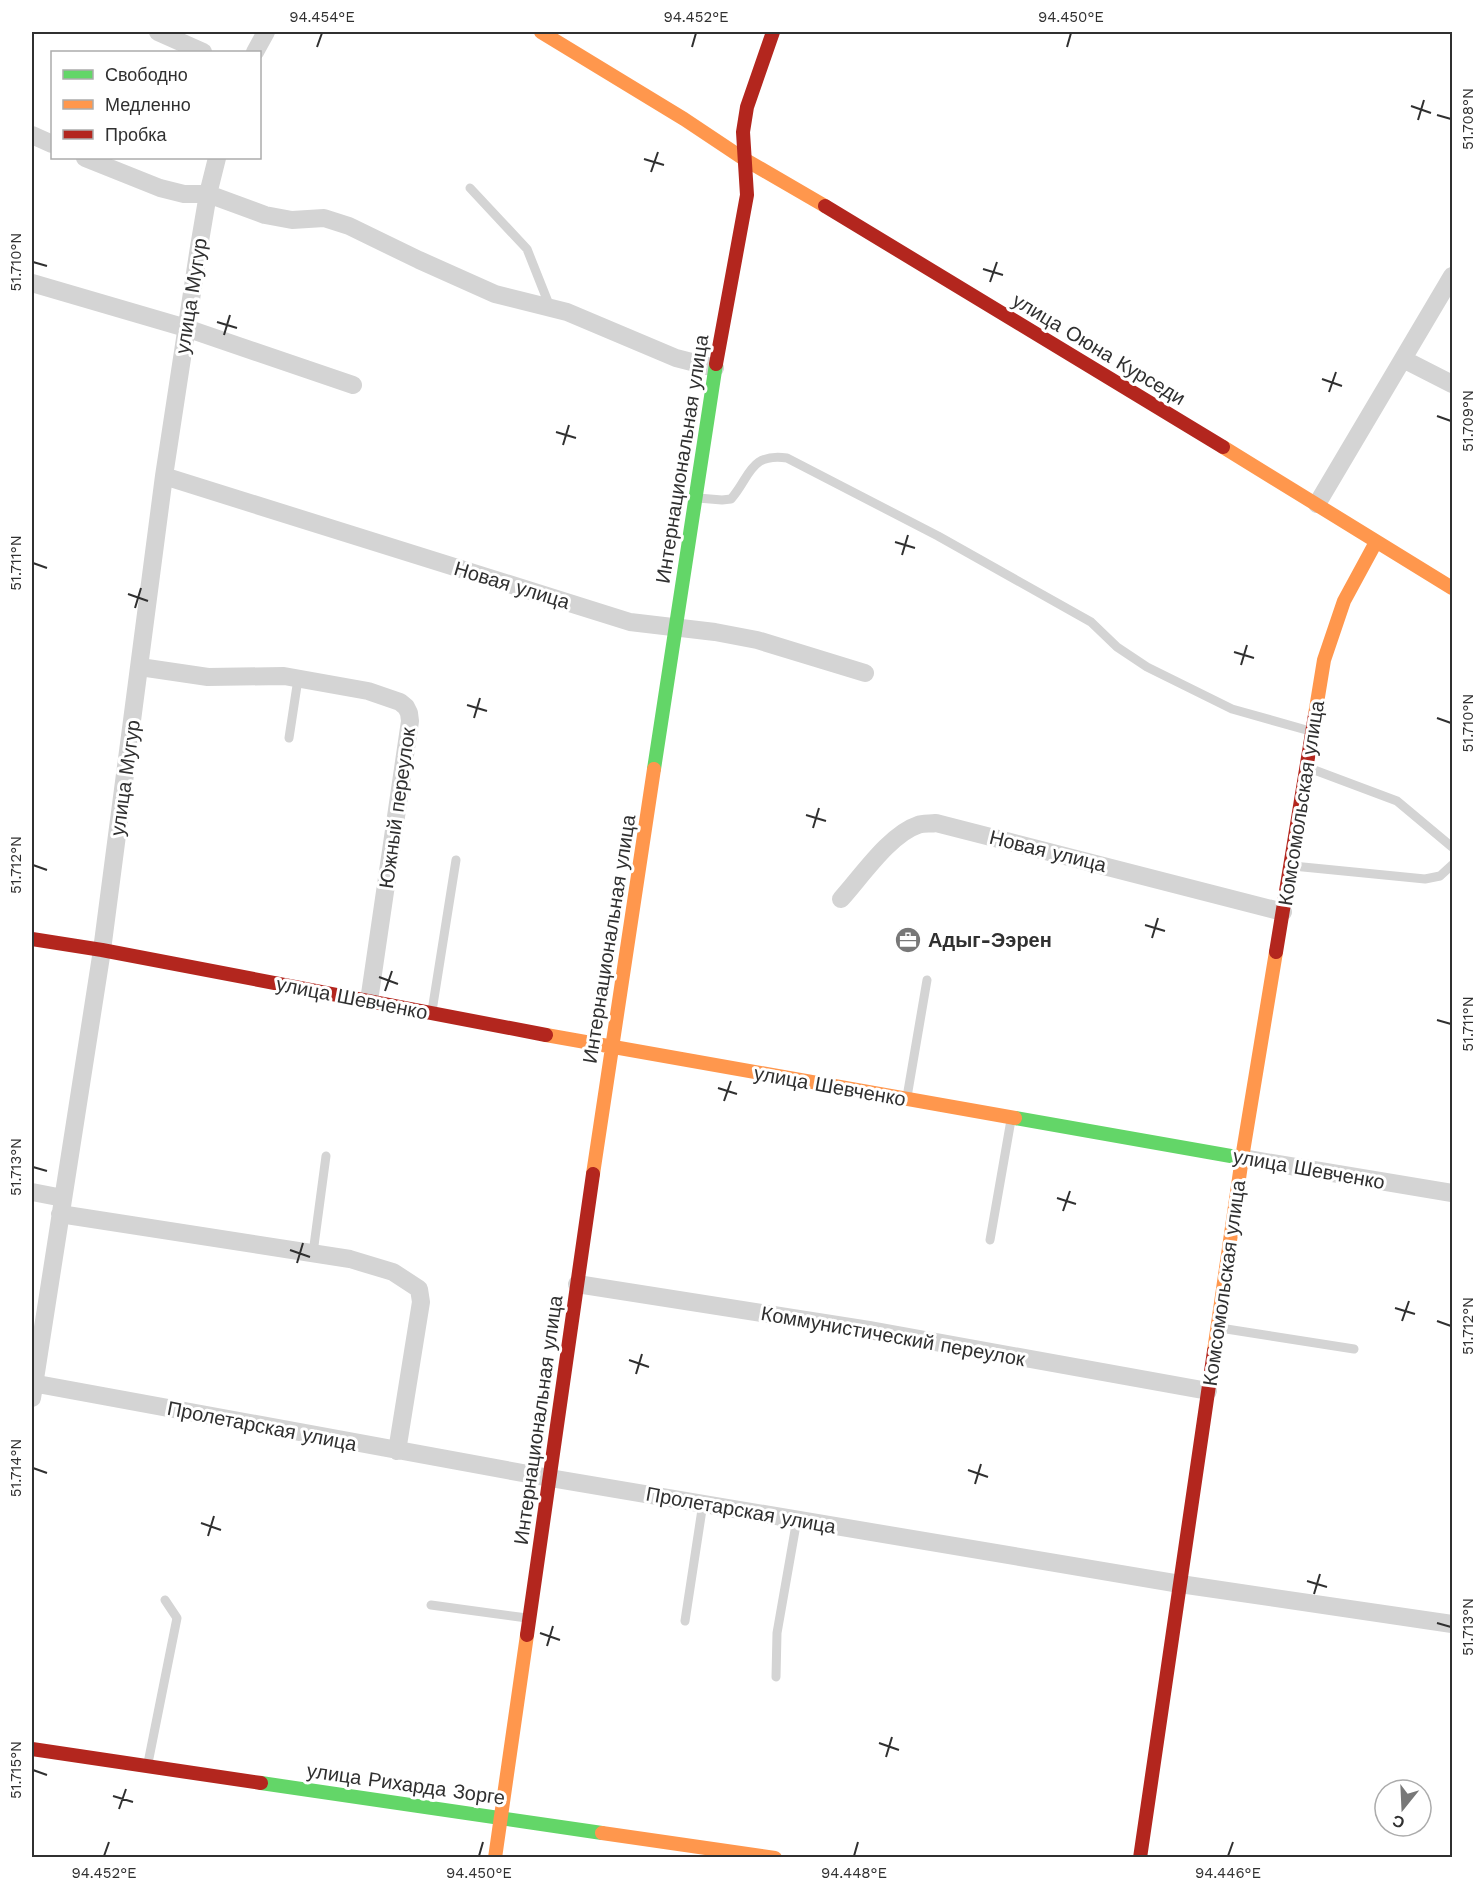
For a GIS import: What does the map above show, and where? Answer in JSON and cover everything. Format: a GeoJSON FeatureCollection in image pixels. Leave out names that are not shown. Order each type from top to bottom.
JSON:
{"type":"FeatureCollection","features":[{"type":"Feature","properties":{"kind":"street"},"geometry":{"type":"LineString","coordinates":[[158,32],[200,51]]}},
{"type":"Feature","properties":{"kind":"street"},"geometry":{"type":"LineString","coordinates":[[256,51],[266,32]]}},
{"type":"Feature","properties":{"kind":"street","name":"улица Оюна Курседи"},"geometry":{"type":"LineString","coordinates":[[541,32],[684,119],[744,159],[1317,504],[1452,588]]}},
{"type":"Feature","properties":{"kind":"street","name":"Интернациональная улица"},"geometry":{"type":"LineString","coordinates":[[495,1857],[577,1284],[714,368],[747,195],[743,132],[747,107],[773,32]]}},
{"type":"Feature","properties":{"kind":"street"},"geometry":{"type":"LineString","coordinates":[[32,135],[51,144]]}},
{"type":"Feature","properties":{"kind":"street"},"geometry":{"type":"LineString","coordinates":[[88,159],[160,188],[184,194],[208,194],[266,215],[292,219],[324,218],[349,226],[495,294],[567,312],[676,358],[714,368]]}},
{"type":"Feature","properties":{"kind":"street","name":"улица Мугур"},"geometry":{"type":"LineString","coordinates":[[32,1388],[102,950],[164,476],[186,328],[208,194],[217,159]]}},
{"type":"Feature","properties":{"kind":"street"},"geometry":{"type":"LineString","coordinates":[[1317,504],[1452,276]]}},
{"type":"Feature","properties":{"kind":"street"},"geometry":{"type":"LineString","coordinates":[[32,283],[186,328],[353,386]]}},
{"type":"Feature","properties":{"kind":"street"},"geometry":{"type":"LineString","coordinates":[[1403,359],[1452,384]]}},
{"type":"Feature","properties":{"kind":"street","name":"Новая улица"},"geometry":{"type":"LineString","coordinates":[[164,476],[630,622],[675,626],[757,640],[865,673]]}},
{"type":"Feature","properties":{"kind":"street","name":"Комсомольская улица"},"geometry":{"type":"LineString","coordinates":[[1140,1857],[1242,1158],[1324,660],[1336,620],[1352,583],[1377,542]]}},
{"type":"Feature","properties":{"kind":"street","name":"Южный переулок"},"geometry":{"type":"LineString","coordinates":[[140,667],[208,677],[284,676],[368,691],[400,702],[406,707],[410,721],[369,1001]]}},
{"type":"Feature","properties":{"kind":"street","name":"Новая улица"},"geometry":{"type":"LineString","coordinates":[[841,899],[895,838],[920,824],[936,824],[952,826],[1283,912]]}},
{"type":"Feature","properties":{"kind":"street","name":"улица Шевченко"},"geometry":{"type":"LineString","coordinates":[[32,939],[102,950],[612,1048],[1452,1193]]}},
{"type":"Feature","properties":{"kind":"street"},"geometry":{"type":"LineString","coordinates":[[32,1191],[61,1206],[350,1259],[393,1272],[419,1289],[421,1302],[397,1451]]}},
{"type":"Feature","properties":{"kind":"street","name":"Коммунистический переулок"},"geometry":{"type":"LineString","coordinates":[[577,1284],[869,1330],[1208,1391]]}},
{"type":"Feature","properties":{"kind":"street","name":"Пролетарская улица"},"geometry":{"type":"LineString","coordinates":[[32,1388],[1180,1584],[1452,1624]]}},
{"type":"Feature","properties":{"kind":"street","name":"улица Рихарда Зорге"},"geometry":{"type":"LineString","coordinates":[[32,1749],[775,1857]]}},
{"type":"Feature","properties":{"kind":"lane"},"geometry":{"type":"LineString","coordinates":[[470,188],[527,249],[550,307]]}},
{"type":"Feature","properties":{"kind":"lane"},"geometry":{"type":"LineString","coordinates":[[696,497],[722,500],[731,498],[751,469],[761,460],[774,456],[787,458],[938,536],[1091,622],[1117,647],[1147,667],[1232,709],[1312,732]]}},
{"type":"Feature","properties":{"kind":"lane"},"geometry":{"type":"LineString","coordinates":[[289,738],[298,679]]}},
{"type":"Feature","properties":{"kind":"lane"},"geometry":{"type":"LineString","coordinates":[[1307,768],[1397,801],[1452,847]]}},
{"type":"Feature","properties":{"kind":"lane"},"geometry":{"type":"LineString","coordinates":[[432,1013],[456,860]]}},
{"type":"Feature","properties":{"kind":"lane"},"geometry":{"type":"LineString","coordinates":[[1290,866],[1425,879],[1440,876],[1452,865]]}},
{"type":"Feature","properties":{"kind":"lane"},"geometry":{"type":"LineString","coordinates":[[907,1099],[927,980]]}},
{"type":"Feature","properties":{"kind":"lane"},"geometry":{"type":"LineString","coordinates":[[990,1240],[1012,1117]]}},
{"type":"Feature","properties":{"kind":"lane"},"geometry":{"type":"LineString","coordinates":[[313,1253],[326,1156]]}},
{"type":"Feature","properties":{"kind":"lane"},"geometry":{"type":"LineString","coordinates":[[1217,1328],[1354,1349]]}},
{"type":"Feature","properties":{"kind":"lane"},"geometry":{"type":"LineString","coordinates":[[685,1622],[703,1503]]}},
{"type":"Feature","properties":{"kind":"lane"},"geometry":{"type":"LineString","coordinates":[[776,1677],[777,1633],[797,1519]]}},
{"type":"Feature","properties":{"kind":"lane"},"geometry":{"type":"LineString","coordinates":[[147,1766],[177,1618],[165,1600]]}},
{"type":"Feature","properties":{"kind":"lane"},"geometry":{"type":"LineString","coordinates":[[431,1605],[530,1619]]}},
{"type":"Feature","properties":{"kind":"traffic: fast"},"geometry":{"type":"LineString","coordinates":[[654,769],[716,364]]}},
{"type":"Feature","properties":{"kind":"traffic: fast"},"geometry":{"type":"LineString","coordinates":[[1015,1118],[1242,1158]]}},
{"type":"Feature","properties":{"kind":"traffic: fast"},"geometry":{"type":"LineString","coordinates":[[261,1783],[602,1833]]}},
{"type":"Feature","properties":{"kind":"traffic: slow"},"geometry":{"type":"LineString","coordinates":[[541,32],[684,119],[744,159],[825,206]]}},
{"type":"Feature","properties":{"kind":"traffic: slow"},"geometry":{"type":"LineString","coordinates":[[1223,447],[1452,588]]}},
{"type":"Feature","properties":{"kind":"traffic: slow"},"geometry":{"type":"LineString","coordinates":[[1315,715],[1324,660],[1344,601],[1376,542]]}},
{"type":"Feature","properties":{"kind":"traffic: slow"},"geometry":{"type":"LineString","coordinates":[[593,1174],[654,769]]}},
{"type":"Feature","properties":{"kind":"traffic: slow"},"geometry":{"type":"LineString","coordinates":[[1214,1351],[1242,1158],[1276,952]]}},
{"type":"Feature","properties":{"kind":"traffic: slow"},"geometry":{"type":"LineString","coordinates":[[546,1035],[1015,1118]]}},
{"type":"Feature","properties":{"kind":"traffic: slow"},"geometry":{"type":"LineString","coordinates":[[495,1858],[527,1635]]}},
{"type":"Feature","properties":{"kind":"traffic: slow"},"geometry":{"type":"LineString","coordinates":[[602,1833],[775,1858]]}},
{"type":"Feature","properties":{"kind":"traffic: jam"},"geometry":{"type":"LineString","coordinates":[[716,364],[747,195],[743,132],[747,107],[773,32]]}},
{"type":"Feature","properties":{"kind":"traffic: jam"},"geometry":{"type":"LineString","coordinates":[[825,206],[1223,447]]}},
{"type":"Feature","properties":{"kind":"traffic: jam"},"geometry":{"type":"LineString","coordinates":[[1276,952],[1315,715]]}},
{"type":"Feature","properties":{"kind":"traffic: jam"},"geometry":{"type":"LineString","coordinates":[[32,939],[102,950],[546,1035]]}},
{"type":"Feature","properties":{"kind":"traffic: jam"},"geometry":{"type":"LineString","coordinates":[[527,1635],[593,1174]]}},
{"type":"Feature","properties":{"kind":"traffic: jam"},"geometry":{"type":"LineString","coordinates":[[1140,1858],[1214,1351]]}},
{"type":"Feature","properties":{"kind":"traffic: jam"},"geometry":{"type":"LineString","coordinates":[[32,1749],[261,1783]]}},
{"type":"Feature","properties":{"kind":"place","name":"Адыг-Ээрен"},"geometry":{"type":"Point","coordinates":[908,940]}}]}
